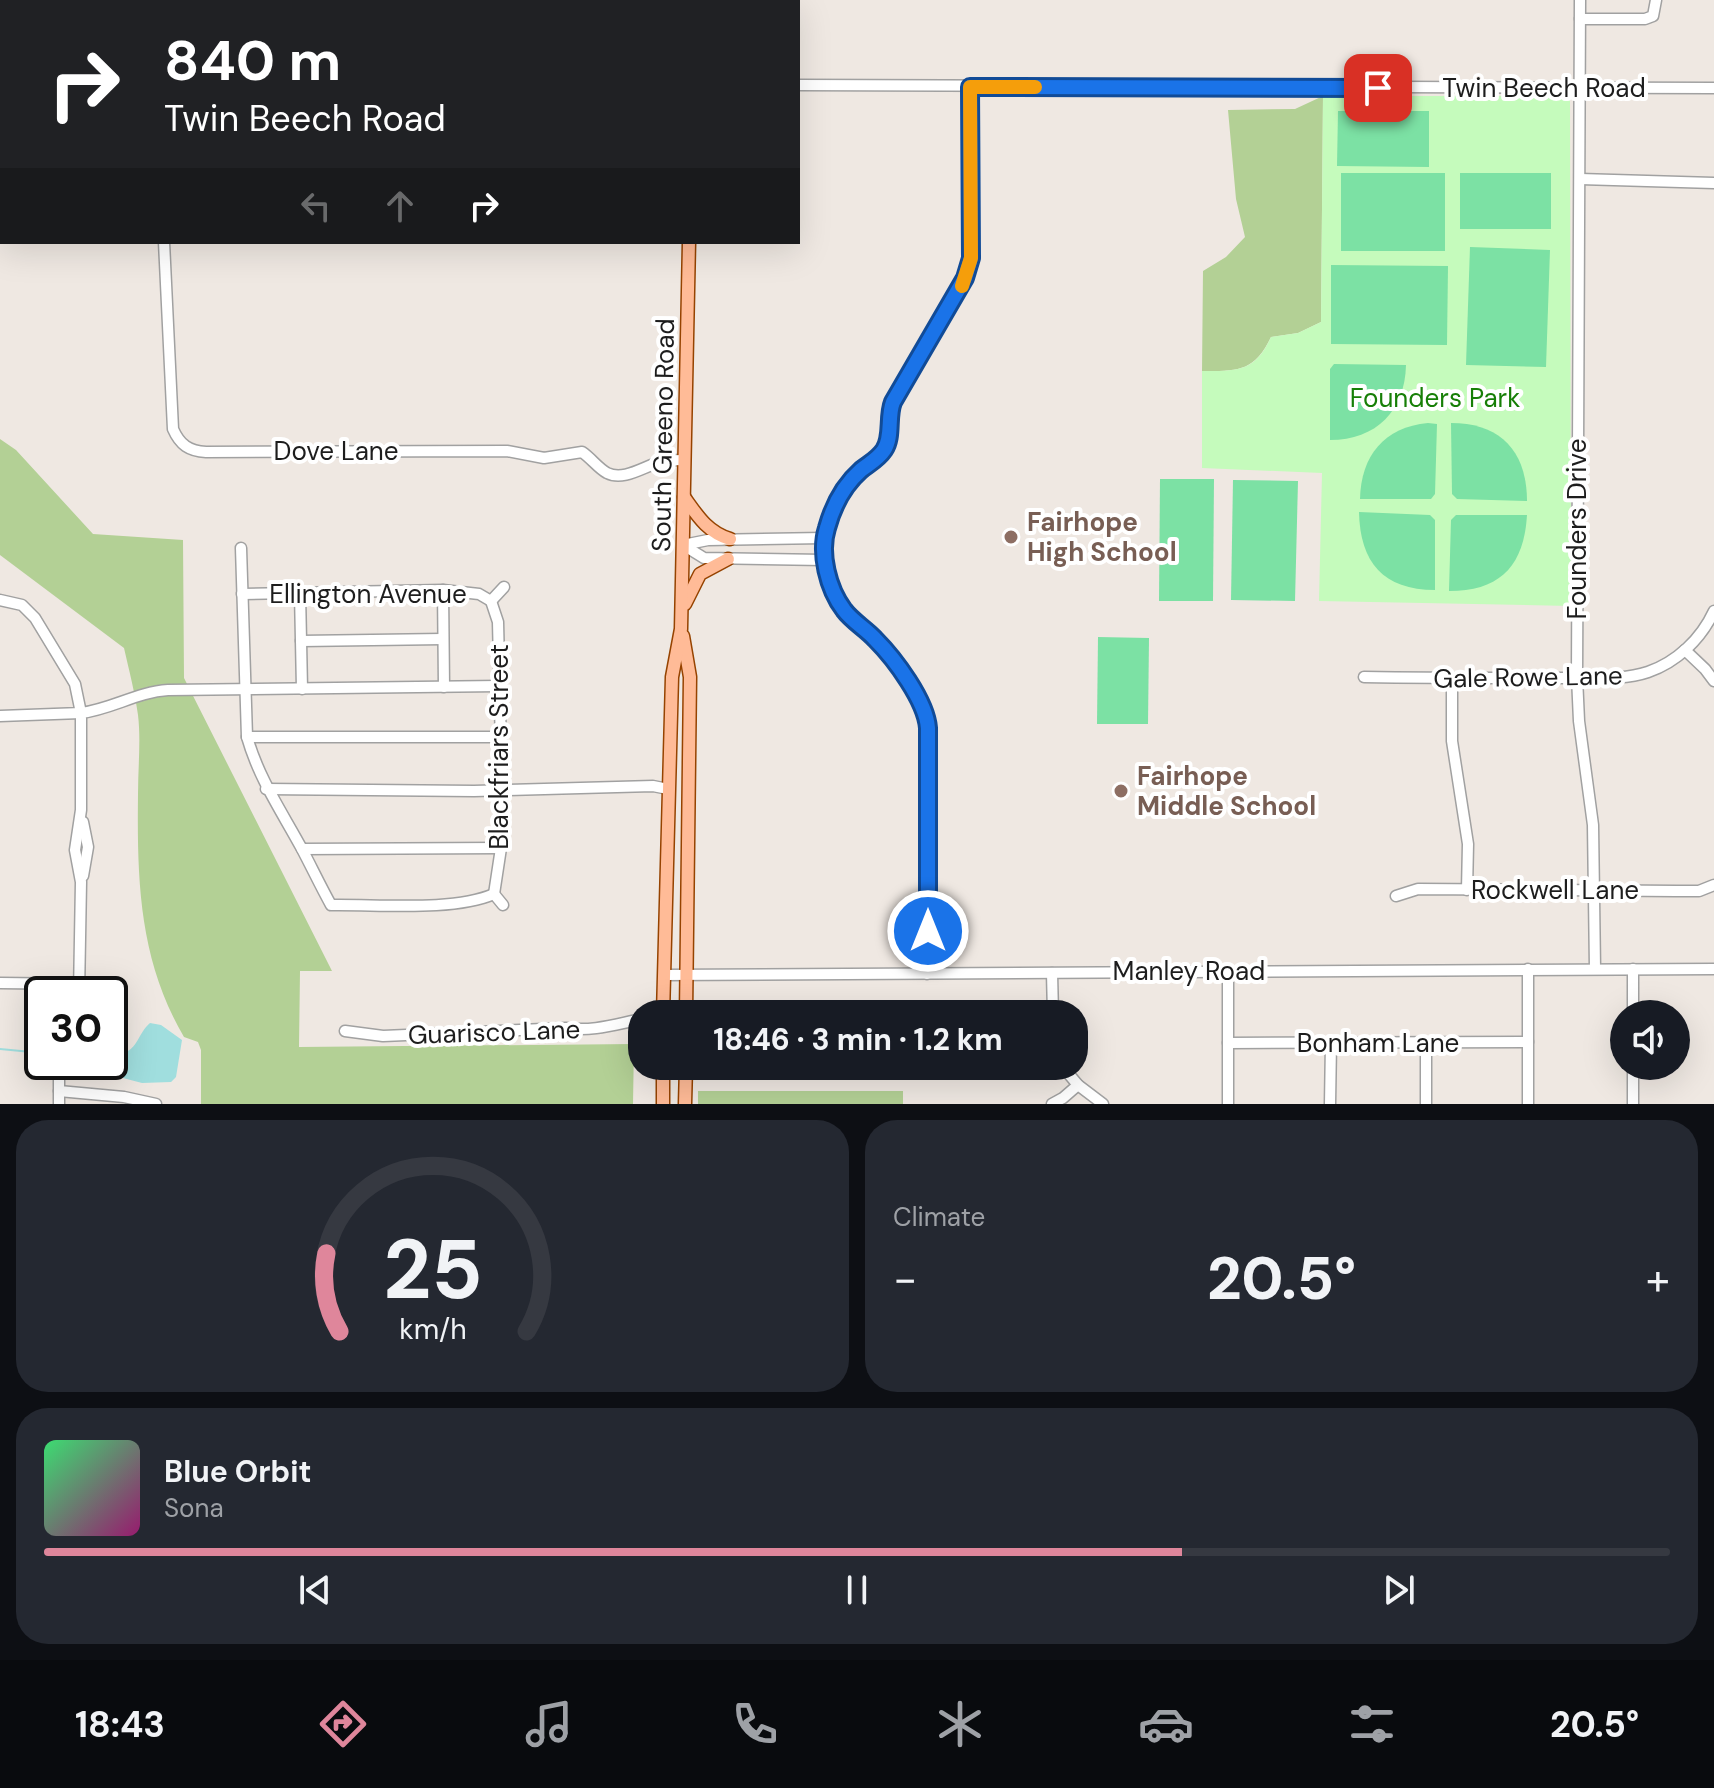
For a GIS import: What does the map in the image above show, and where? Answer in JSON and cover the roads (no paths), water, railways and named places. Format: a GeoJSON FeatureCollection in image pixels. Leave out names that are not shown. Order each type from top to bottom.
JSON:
{"type":"FeatureCollection","features":[{"type":"Feature","properties":{"kind":"main road","name":"South Greeno Road"},"geometry":{"type":"LineString","coordinates":[[663,1000],[672,677],[682,610],[689,244]]}},
{"type":"Feature","properties":{"kind":"main road"},"geometry":{"type":"LineString","coordinates":[[684,497],[715,534],[730,539]]}},
{"type":"Feature","properties":{"kind":"main road"},"geometry":{"type":"LineString","coordinates":[[682,610],[700,574],[728,559]]}},
{"type":"Feature","properties":{"kind":"main road","name":"South Greeno Road"},"geometry":{"type":"LineString","coordinates":[[681,629],[690,677],[686,1000]]}},
{"type":"Feature","properties":{"kind":"main road"},"geometry":{"type":"LineString","coordinates":[[663,1080],[663,1104]]}},
{"type":"Feature","properties":{"kind":"main road"},"geometry":{"type":"LineString","coordinates":[[685,1104],[686,1080]]}},
{"type":"Feature","properties":{"kind":"street","name":"Founders Drive"},"geometry":{"type":"LineString","coordinates":[[1580,0],[1577,677],[1579,721],[1593,825],[1595,969]]}},
{"type":"Feature","properties":{"kind":"street"},"geometry":{"type":"LineString","coordinates":[[1580,19],[1645,19],[1653,16],[1656,0]]}},
{"type":"Feature","properties":{"kind":"street","name":"Twin Beech Road"},"geometry":{"type":"LineString","coordinates":[[800,85],[1714,88]]}},
{"type":"Feature","properties":{"kind":"street"},"geometry":{"type":"LineString","coordinates":[[927,974],[927,720],[921,703],[880,644],[844,610],[835,594],[824,560],[824,538],[848,483],[877,459],[887,445],[893,402],[965,278],[971,258],[970,87]]}},
{"type":"Feature","properties":{"kind":"street"},"geometry":{"type":"LineString","coordinates":[[1580,179],[1714,183]]}},
{"type":"Feature","properties":{"kind":"street","name":"Dove Lane"},"geometry":{"type":"LineString","coordinates":[[164,244],[173,429],[178,440],[187,448],[203,452],[507,451],[544,458],[582,452],[613,476],[664,461],[685,460]]}},
{"type":"Feature","properties":{"kind":"street"},"geometry":{"type":"LineString","coordinates":[[683,545],[708,540],[824,538]]}},
{"type":"Feature","properties":{"kind":"street"},"geometry":{"type":"LineString","coordinates":[[683,545],[704,558],[824,560]]}},
{"type":"Feature","properties":{"kind":"street"},"geometry":{"type":"LineString","coordinates":[[241,548],[247,737],[266,789],[331,905],[458,903],[494,894],[503,905]]}},
{"type":"Feature","properties":{"kind":"street"},"geometry":{"type":"LineString","coordinates":[[491,601],[504,587]]}},
{"type":"Feature","properties":{"kind":"street"},"geometry":{"type":"LineString","coordinates":[[443,590],[444,687]]}},
{"type":"Feature","properties":{"kind":"street","name":"Ellington Avenue"},"geometry":{"type":"LineString","coordinates":[[242,594],[443,590],[479,594],[491,601]]}},
{"type":"Feature","properties":{"kind":"street"},"geometry":{"type":"LineString","coordinates":[[300,593],[302,689]]}},
{"type":"Feature","properties":{"kind":"street"},"geometry":{"type":"LineString","coordinates":[[0,600],[22,605],[35,618],[75,684],[81,713],[81,810],[88,847],[81,882],[80,976]]}},
{"type":"Feature","properties":{"kind":"street","name":"Blackfriars Street"},"geometry":{"type":"LineString","coordinates":[[491,601],[498,622],[502,790],[501,848],[494,894]]}},
{"type":"Feature","properties":{"kind":"street","name":"Gale Rowe Lane"},"geometry":{"type":"LineString","coordinates":[[1364,677],[1635,676],[1665,665],[1685,650],[1700,634],[1714,611]]}},
{"type":"Feature","properties":{"kind":"street"},"geometry":{"type":"LineString","coordinates":[[301,641],[443,639]]}},
{"type":"Feature","properties":{"kind":"street"},"geometry":{"type":"LineString","coordinates":[[1685,650],[1714,681]]}},
{"type":"Feature","properties":{"kind":"street"},"geometry":{"type":"LineString","coordinates":[[1452,679],[1452,741],[1468,844],[1467,890]]}},
{"type":"Feature","properties":{"kind":"street"},"geometry":{"type":"LineString","coordinates":[[0,716],[81,713],[154,691],[499,686]]}},
{"type":"Feature","properties":{"kind":"street"},"geometry":{"type":"LineString","coordinates":[[247,737],[501,737]]}},
{"type":"Feature","properties":{"kind":"street"},"geometry":{"type":"LineString","coordinates":[[266,789],[549,790],[559,793],[668,789]]}},
{"type":"Feature","properties":{"kind":"street"},"geometry":{"type":"LineString","coordinates":[[302,849],[501,848]]}},
{"type":"Feature","properties":{"kind":"street","name":"Rockwell Lane"},"geometry":{"type":"LineString","coordinates":[[1396,896],[1418,889],[1699,891],[1714,885]]}},
{"type":"Feature","properties":{"kind":"street"},"geometry":{"type":"LineString","coordinates":[[1528,969],[1528,1104]]}},
{"type":"Feature","properties":{"kind":"street"},"geometry":{"type":"LineString","coordinates":[[1633,969],[1633,1000]]}},
{"type":"Feature","properties":{"kind":"street","name":"Manley Road"},"geometry":{"type":"LineString","coordinates":[[664,975],[1714,969]]}},
{"type":"Feature","properties":{"kind":"street"},"geometry":{"type":"LineString","coordinates":[[1228,971],[1228,1104]]}},
{"type":"Feature","properties":{"kind":"street"},"geometry":{"type":"LineString","coordinates":[[1052,973],[1053,1000]]}},
{"type":"Feature","properties":{"kind":"street"},"geometry":{"type":"LineString","coordinates":[[0,983],[24,985]]}},
{"type":"Feature","properties":{"kind":"street","name":"Guarisco Lane"},"geometry":{"type":"LineString","coordinates":[[345,1031],[383,1036],[566,1028],[581,1030],[628,1023]]}},
{"type":"Feature","properties":{"kind":"street","name":"Bonham Lane"},"geometry":{"type":"LineString","coordinates":[[1228,1043],[1528,1042]]}},
{"type":"Feature","properties":{"kind":"street"},"geometry":{"type":"LineString","coordinates":[[1330,1104],[1331,1043]]}},
{"type":"Feature","properties":{"kind":"street"},"geometry":{"type":"LineString","coordinates":[[1426,1043],[1426,1104]]}},
{"type":"Feature","properties":{"kind":"street"},"geometry":{"type":"LineString","coordinates":[[59,1080],[59,1104]]}},
{"type":"Feature","properties":{"kind":"street"},"geometry":{"type":"LineString","coordinates":[[1074,1080],[1103,1104]]}},
{"type":"Feature","properties":{"kind":"street"},"geometry":{"type":"LineString","coordinates":[[1633,1080],[1633,1104]]}},
{"type":"Feature","properties":{"kind":"street"},"geometry":{"type":"LineString","coordinates":[[1052,1104],[1078,1085]]}},
{"type":"Feature","properties":{"kind":"street"},"geometry":{"type":"LineString","coordinates":[[59,1091],[124,1097],[156,1104]]}},
{"type":"Feature","properties":{"kind":"water"},"geometry":{"type":"Polygon","coordinates":[[[150,1023],[161,1025],[182,1040],[176,1077],[171,1082],[142,1083],[128,1079],[128,1051],[150,1023]]]}},
{"type":"Feature","properties":{"kind":"waterway"},"geometry":{"type":"LineString","coordinates":[[0,1049],[24,1051]]}},
{"type":"Feature","properties":{"kind":"place","name":"Fairhope High School"},"geometry":{"type":"Point","coordinates":[1011,537]}},
{"type":"Feature","properties":{"kind":"place","name":"Fairhope Middle School"},"geometry":{"type":"Point","coordinates":[1121,791]}},
{"type":"Feature","properties":{"kind":"park label","name":"Founders Park"},"geometry":{"type":"Point","coordinates":[1435,398]}}]}
